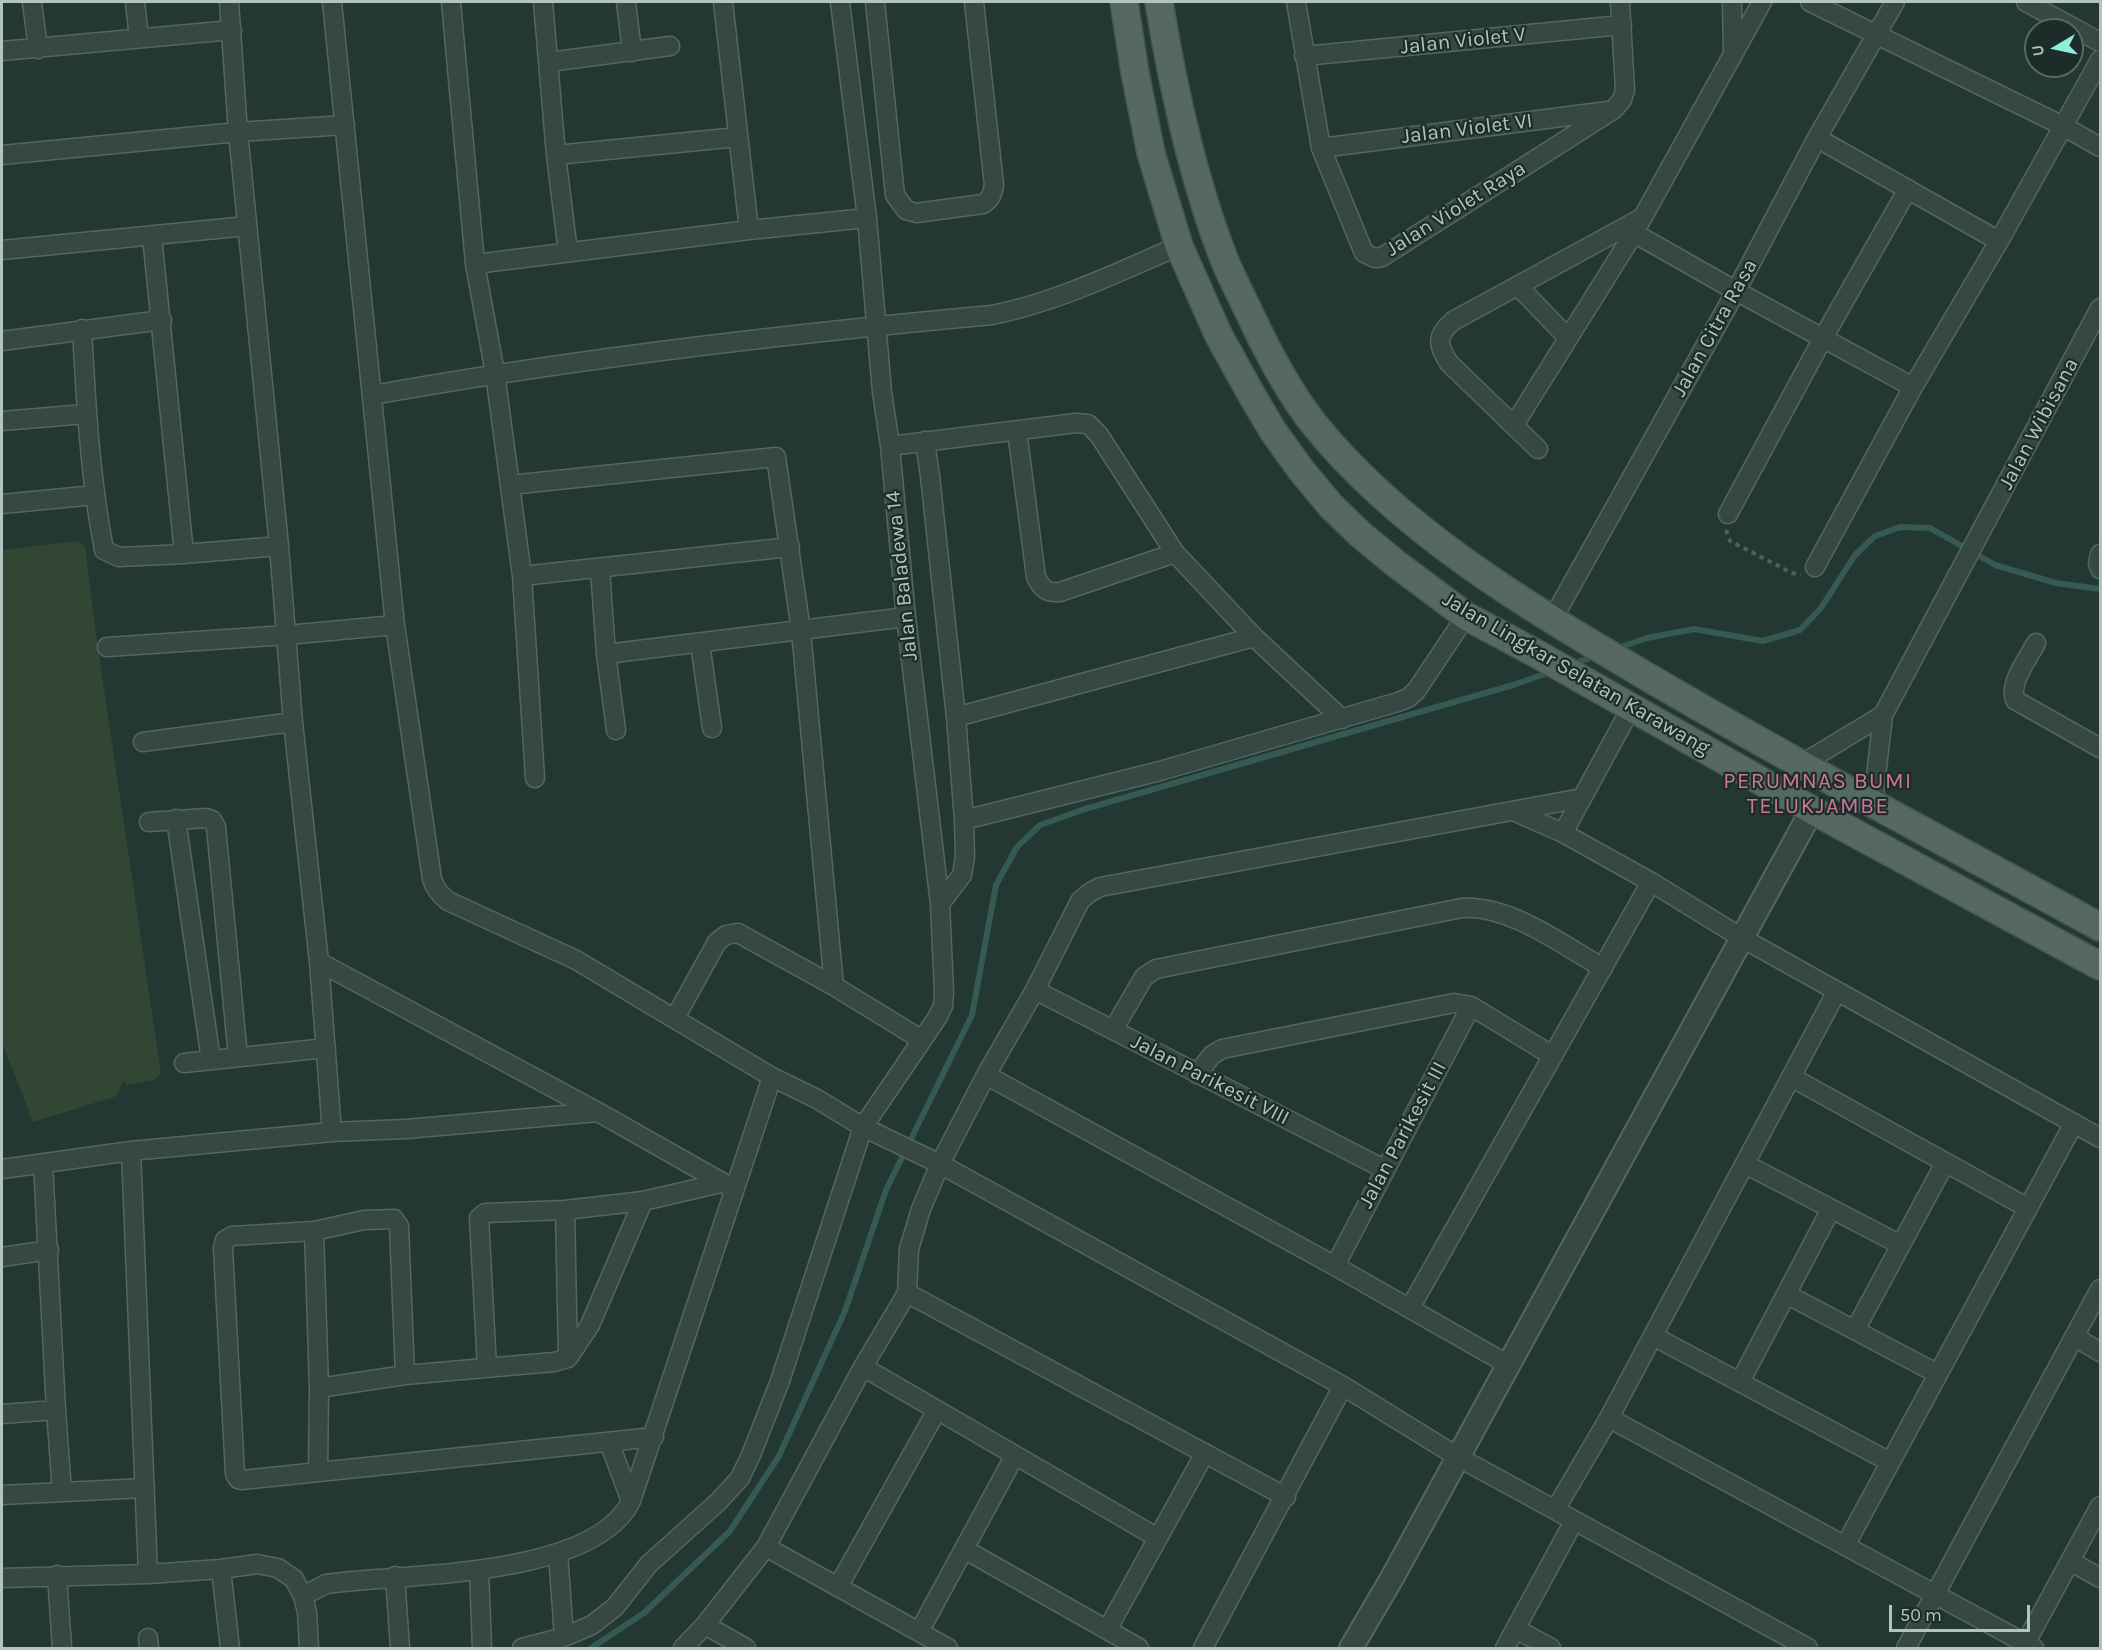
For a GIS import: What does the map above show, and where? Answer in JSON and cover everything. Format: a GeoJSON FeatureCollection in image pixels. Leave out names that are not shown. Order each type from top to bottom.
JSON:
{"type":"FeatureCollection","features":[{"type":"Feature","properties":{"kind":"main road","name":"Jalan Lingkar Selatan Karawang"},"geometry":{"type":"LineString","coordinates":[[1124,2],[1151,153],[1179,246],[1218,334],[1273,430],[1301,470],[1331,506],[1360,534],[1466,616],[1549,660],[1812,810],[2100,966]]}},
{"type":"Feature","properties":{"kind":"main road","name":"Jalan Lingkar Selatan Karawang"},"geometry":{"type":"LineString","coordinates":[[1159,2],[1170,71],[1179,109],[1225,259],[1266,349],[1313,422],[1347,461],[1413,520],[1472,565],[1552,620],[1719,719],[2100,927]]}},
{"type":"Feature","properties":{"kind":"street"},"geometry":{"type":"LineString","coordinates":[[32,2],[38,49]]}},
{"type":"Feature","properties":{"kind":"street"},"geometry":{"type":"LineString","coordinates":[[135,2],[139,38]]}},
{"type":"Feature","properties":{"kind":"street"},"geometry":{"type":"LineString","coordinates":[[228,2],[232,30],[238,132],[279,546],[293,722],[319,962],[332,1132]]}},
{"type":"Feature","properties":{"kind":"street"},"geometry":{"type":"LineString","coordinates":[[332,2],[395,624],[435,889],[448,901],[576,960],[772,1077],[817,1099],[863,1127],[939,1164],[1343,1386],[1458,1457],[1808,1648]]}},
{"type":"Feature","properties":{"kind":"street"},"geometry":{"type":"LineString","coordinates":[[451,2],[475,264],[495,373],[522,576],[535,778]]}},
{"type":"Feature","properties":{"kind":"street"},"geometry":{"type":"LineString","coordinates":[[543,2],[556,155],[568,252]]}},
{"type":"Feature","properties":{"kind":"street"},"geometry":{"type":"LineString","coordinates":[[626,2],[633,52]]}},
{"type":"Feature","properties":{"kind":"street"},"geometry":{"type":"LineString","coordinates":[[723,2],[749,230]]}},
{"type":"Feature","properties":{"kind":"street","name":"Jalan Baladewa 14"},"geometry":{"type":"LineString","coordinates":[[522,1648],[564,1637],[592,1625],[615,1607],[649,1564],[718,1502],[740,1478],[780,1381],[863,1127],[943,1006],[940,904],[875,326],[867,218],[840,2]]}},
{"type":"Feature","properties":{"kind":"street"},"geometry":{"type":"LineString","coordinates":[[875,2],[896,195],[906,210],[916,213],[983,204],[990,200],[992,195],[994,185],[974,2]]}},
{"type":"Feature","properties":{"kind":"street","name":"Jalan Violet Raya"},"geometry":{"type":"LineString","coordinates":[[1296,2],[1321,148],[1364,253],[1375,258],[1382,257],[1613,110]]}},
{"type":"Feature","properties":{"kind":"street"},"geometry":{"type":"LineString","coordinates":[[1613,110],[1622,100],[1625,90],[1620,2]]}},
{"type":"Feature","properties":{"kind":"street"},"geometry":{"type":"LineString","coordinates":[[1732,2],[1733,54]]}},
{"type":"Feature","properties":{"kind":"street"},"geometry":{"type":"LineString","coordinates":[[1514,425],[1637,226],[1762,2]]}},
{"type":"Feature","properties":{"kind":"street"},"geometry":{"type":"LineString","coordinates":[[1809,2],[2062,126],[2100,147]]}},
{"type":"Feature","properties":{"kind":"street","name":"Jalan Citra Rasa"},"geometry":{"type":"LineString","coordinates":[[1552,620],[1736,291],[1817,138],[1895,2]]}},
{"type":"Feature","properties":{"kind":"street"},"geometry":{"type":"LineString","coordinates":[[2026,2],[2100,42]]}},
{"type":"Feature","properties":{"kind":"street","name":"Jalan Violet V"},"geometry":{"type":"LineString","coordinates":[[1304,56],[1622,25]]}},
{"type":"Feature","properties":{"kind":"street"},"geometry":{"type":"LineString","coordinates":[[2,51],[232,30]]}},
{"type":"Feature","properties":{"kind":"street"},"geometry":{"type":"LineString","coordinates":[[549,62],[670,46]]}},
{"type":"Feature","properties":{"kind":"street"},"geometry":{"type":"LineString","coordinates":[[1815,567],[1913,387],[1999,241],[2100,60]]}},
{"type":"Feature","properties":{"kind":"street","name":"Jalan Violet VI"},"geometry":{"type":"LineString","coordinates":[[1321,148],[1613,110]]}},
{"type":"Feature","properties":{"kind":"street"},"geometry":{"type":"LineString","coordinates":[[2,155],[238,132],[345,125]]}},
{"type":"Feature","properties":{"kind":"street"},"geometry":{"type":"LineString","coordinates":[[556,155],[738,137]]}},
{"type":"Feature","properties":{"kind":"street"},"geometry":{"type":"LineString","coordinates":[[1817,138],[1999,241]]}},
{"type":"Feature","properties":{"kind":"street"},"geometry":{"type":"LineString","coordinates":[[1728,514],[1823,338],[1908,189]]}},
{"type":"Feature","properties":{"kind":"street"},"geometry":{"type":"LineString","coordinates":[[475,264],[749,230],[867,218]]}},
{"type":"Feature","properties":{"kind":"street"},"geometry":{"type":"LineString","coordinates":[[2,250],[247,226]]}},
{"type":"Feature","properties":{"kind":"street"},"geometry":{"type":"LineString","coordinates":[[1539,449],[1449,363],[1442,352],[1440,338],[1442,333],[1453,321],[1637,226]]}},
{"type":"Feature","properties":{"kind":"street"},"geometry":{"type":"LineString","coordinates":[[1637,226],[1736,291],[1913,387]]}},
{"type":"Feature","properties":{"kind":"street"},"geometry":{"type":"LineString","coordinates":[[152,236],[184,554]]}},
{"type":"Feature","properties":{"kind":"street"},"geometry":{"type":"LineString","coordinates":[[373,394],[495,373],[707,344],[992,315],[1017,310],[1060,296],[1179,246]]}},
{"type":"Feature","properties":{"kind":"street"},"geometry":{"type":"LineString","coordinates":[[1518,286],[1567,337]]}},
{"type":"Feature","properties":{"kind":"street","name":"Jalan Wibisana"},"geometry":{"type":"LineString","coordinates":[[1883,715],[2100,308]]}},
{"type":"Feature","properties":{"kind":"street"},"geometry":{"type":"LineString","coordinates":[[2,341],[162,320]]}},
{"type":"Feature","properties":{"kind":"street"},"geometry":{"type":"LineString","coordinates":[[82,329],[95,495],[104,550],[119,557],[279,546]]}},
{"type":"Feature","properties":{"kind":"street"},"geometry":{"type":"LineString","coordinates":[[2,421],[87,414]]}},
{"type":"Feature","properties":{"kind":"street"},"geometry":{"type":"LineString","coordinates":[[890,446],[1076,423],[1088,424],[1095,429],[1175,553],[1254,637],[1342,719]]}},
{"type":"Feature","properties":{"kind":"street"},"geometry":{"type":"LineString","coordinates":[[1017,431],[1036,576],[1041,588],[1050,593],[1060,592],[1175,553]]}},
{"type":"Feature","properties":{"kind":"street"},"geometry":{"type":"LineString","coordinates":[[925,441],[956,717],[964,820],[965,857],[962,875],[940,904]]}},
{"type":"Feature","properties":{"kind":"street"},"geometry":{"type":"LineString","coordinates":[[510,485],[776,457],[801,631],[834,986]]}},
{"type":"Feature","properties":{"kind":"street"},"geometry":{"type":"LineString","coordinates":[[2,504],[95,495]]}},
{"type":"Feature","properties":{"kind":"street"},"geometry":{"type":"LineString","coordinates":[[522,576],[790,547]]}},
{"type":"Feature","properties":{"kind":"street"},"geometry":{"type":"LineString","coordinates":[[2100,554],[2098,563],[2100,568]]}},
{"type":"Feature","properties":{"kind":"street"},"geometry":{"type":"LineString","coordinates":[[600,569],[606,654],[616,730]]}},
{"type":"Feature","properties":{"kind":"street"},"geometry":{"type":"LineString","coordinates":[[964,820],[1160,771],[1408,698],[1416,691],[1466,616]]}},
{"type":"Feature","properties":{"kind":"street"},"geometry":{"type":"LineString","coordinates":[[606,654],[906,617]]}},
{"type":"Feature","properties":{"kind":"street"},"geometry":{"type":"LineString","coordinates":[[107,647],[287,635],[395,624]]}},
{"type":"Feature","properties":{"kind":"street"},"geometry":{"type":"LineString","coordinates":[[956,717],[1254,637]]}},
{"type":"Feature","properties":{"kind":"street"},"geometry":{"type":"LineString","coordinates":[[700,643],[712,728]]}},
{"type":"Feature","properties":{"kind":"street"},"geometry":{"type":"LineString","coordinates":[[2036,643],[2016,682],[2013,693],[2015,700],[2100,748]]}},
{"type":"Feature","properties":{"kind":"street"},"geometry":{"type":"LineString","coordinates":[[1563,833],[1631,708]]}},
{"type":"Feature","properties":{"kind":"street"},"geometry":{"type":"LineString","coordinates":[[1802,764],[1883,715]]}},
{"type":"Feature","properties":{"kind":"street"},"geometry":{"type":"LineString","coordinates":[[1873,803],[1883,715]]}},
{"type":"Feature","properties":{"kind":"street"},"geometry":{"type":"LineString","coordinates":[[143,742],[293,722]]}},
{"type":"Feature","properties":{"kind":"street"},"geometry":{"type":"LineString","coordinates":[[682,1648],[705,1625],[766,1547],[863,1367],[907,1293],[909,1249],[921,1209],[939,1164],[986,1075],[1035,990],[1080,902],[1089,893],[1100,887],[1582,798]]}},
{"type":"Feature","properties":{"kind":"street"},"geometry":{"type":"LineString","coordinates":[[1351,1648],[1812,810]]}},
{"type":"Feature","properties":{"kind":"street"},"geometry":{"type":"LineString","coordinates":[[1513,811],[1563,833],[1743,938],[2100,1138]]}},
{"type":"Feature","properties":{"kind":"street"},"geometry":{"type":"LineString","coordinates":[[149,822],[206,818],[212,820],[216,827],[238,1057]]}},
{"type":"Feature","properties":{"kind":"street"},"geometry":{"type":"LineString","coordinates":[[176,819],[211,1060]]}},
{"type":"Feature","properties":{"kind":"street"},"geometry":{"type":"LineString","coordinates":[[1410,1308],[1650,882]]}},
{"type":"Feature","properties":{"kind":"street"},"geometry":{"type":"LineString","coordinates":[[1113,1030],[1144,977],[1156,969],[1462,908],[1486,909],[1509,915],[1603,968]]}},
{"type":"Feature","properties":{"kind":"street"},"geometry":{"type":"LineString","coordinates":[[675,1018],[717,942],[726,935],[738,933],[834,986],[922,1040]]}},
{"type":"Feature","properties":{"kind":"street"},"geometry":{"type":"LineString","coordinates":[[319,962],[597,1112],[727,1186]]}},
{"type":"Feature","properties":{"kind":"street","name":"Jalan Parikesit VIII"},"geometry":{"type":"LineString","coordinates":[[1035,990],[1384,1169]]}},
{"type":"Feature","properties":{"kind":"street"},"geometry":{"type":"LineString","coordinates":[[1555,1510],[1609,1418],[1837,991]]}},
{"type":"Feature","properties":{"kind":"street"},"geometry":{"type":"LineString","coordinates":[[1197,1074],[1212,1055],[1222,1049],[1454,1003],[1471,1006],[1552,1056]]}},
{"type":"Feature","properties":{"kind":"street","name":"Jalan Parikesit III"},"geometry":{"type":"LineString","coordinates":[[1335,1266],[1471,1006]]}},
{"type":"Feature","properties":{"kind":"street"},"geometry":{"type":"LineString","coordinates":[[184,1063],[326,1047]]}},
{"type":"Feature","properties":{"kind":"street"},"geometry":{"type":"LineString","coordinates":[[986,1075],[1335,1266],[1507,1364]]}},
{"type":"Feature","properties":{"kind":"street"},"geometry":{"type":"LineString","coordinates":[[303,1596],[326,1584],[479,1570],[531,1561],[558,1553],[610,1527],[625,1514],[632,1501],[654,1437],[727,1186],[772,1077]]}},
{"type":"Feature","properties":{"kind":"street"},"geometry":{"type":"LineString","coordinates":[[1791,1077],[2028,1208]]}},
{"type":"Feature","properties":{"kind":"street"},"geometry":{"type":"LineString","coordinates":[[2,1169],[131,1151],[332,1132],[406,1130],[597,1112]]}},
{"type":"Feature","properties":{"kind":"street"},"geometry":{"type":"LineString","coordinates":[[1845,1546],[2074,1123]]}},
{"type":"Feature","properties":{"kind":"street"},"geometry":{"type":"LineString","coordinates":[[131,1151],[148,1574]]}},
{"type":"Feature","properties":{"kind":"street"},"geometry":{"type":"LineString","coordinates":[[43,1162],[62,1492]]}},
{"type":"Feature","properties":{"kind":"street"},"geometry":{"type":"LineString","coordinates":[[1855,1330],[1946,1162]]}},
{"type":"Feature","properties":{"kind":"street"},"geometry":{"type":"LineString","coordinates":[[1745,1164],[1901,1245]]}},
{"type":"Feature","properties":{"kind":"street"},"geometry":{"type":"LineString","coordinates":[[487,1366],[479,1218],[485,1213],[565,1210],[643,1201],[727,1186]]}},
{"type":"Feature","properties":{"kind":"street"},"geometry":{"type":"LineString","coordinates":[[319,1388],[405,1375],[487,1366],[554,1362],[568,1358],[590,1325],[643,1201]]}},
{"type":"Feature","properties":{"kind":"street"},"geometry":{"type":"LineString","coordinates":[[1740,1382],[1831,1209]]}},
{"type":"Feature","properties":{"kind":"street"},"geometry":{"type":"LineString","coordinates":[[565,1210],[568,1358]]}},
{"type":"Feature","properties":{"kind":"street"},"geometry":{"type":"LineString","coordinates":[[405,1375],[399,1226],[394,1219],[380,1219],[314,1231],[232,1236],[225,1240],[223,1248],[235,1474],[238,1479],[654,1437]]}},
{"type":"Feature","properties":{"kind":"street"},"geometry":{"type":"LineString","coordinates":[[314,1231],[319,1388],[318,1471]]}},
{"type":"Feature","properties":{"kind":"street"},"geometry":{"type":"LineString","coordinates":[[2,1257],[49,1250]]}},
{"type":"Feature","properties":{"kind":"street"},"geometry":{"type":"LineString","coordinates":[[1906,1648],[2100,1289]]}},
{"type":"Feature","properties":{"kind":"street"},"geometry":{"type":"LineString","coordinates":[[907,1293],[1286,1497]]}},
{"type":"Feature","properties":{"kind":"street"},"geometry":{"type":"LineString","coordinates":[[1786,1294],[1938,1374]]}},
{"type":"Feature","properties":{"kind":"street"},"geometry":{"type":"LineString","coordinates":[[1653,1336],[1890,1462]]}},
{"type":"Feature","properties":{"kind":"street"},"geometry":{"type":"LineString","coordinates":[[2075,1337],[2100,1352]]}},
{"type":"Feature","properties":{"kind":"street"},"geometry":{"type":"LineString","coordinates":[[863,1367],[1158,1538]]}},
{"type":"Feature","properties":{"kind":"street"},"geometry":{"type":"LineString","coordinates":[[1203,1648],[1286,1497],[1343,1386]]}},
{"type":"Feature","properties":{"kind":"street"},"geometry":{"type":"LineString","coordinates":[[2,1414],[56,1410]]}},
{"type":"Feature","properties":{"kind":"street"},"geometry":{"type":"LineString","coordinates":[[838,1587],[937,1410]]}},
{"type":"Feature","properties":{"kind":"street"},"geometry":{"type":"LineString","coordinates":[[1609,1418],[2029,1646],[2070,1561],[2100,1506]]}},
{"type":"Feature","properties":{"kind":"street"},"geometry":{"type":"LineString","coordinates":[[609,1442],[632,1501]]}},
{"type":"Feature","properties":{"kind":"street"},"geometry":{"type":"LineString","coordinates":[[1107,1630],[1205,1453]]}},
{"type":"Feature","properties":{"kind":"street"},"geometry":{"type":"LineString","coordinates":[[919,1632],[1015,1455]]}},
{"type":"Feature","properties":{"kind":"street"},"geometry":{"type":"LineString","coordinates":[[2,1495],[145,1488]]}},
{"type":"Feature","properties":{"kind":"street"},"geometry":{"type":"LineString","coordinates":[[1505,1648],[1574,1521]]}},
{"type":"Feature","properties":{"kind":"street"},"geometry":{"type":"LineString","coordinates":[[766,1547],[948,1648]]}},
{"type":"Feature","properties":{"kind":"street"},"geometry":{"type":"LineString","coordinates":[[964,1549],[1139,1648]]}},
{"type":"Feature","properties":{"kind":"street"},"geometry":{"type":"LineString","coordinates":[[558,1553],[564,1637]]}},
{"type":"Feature","properties":{"kind":"street"},"geometry":{"type":"LineString","coordinates":[[2070,1561],[2100,1578]]}},
{"type":"Feature","properties":{"kind":"street"},"geometry":{"type":"LineString","coordinates":[[2,1578],[148,1574],[257,1564],[278,1568],[294,1579],[303,1596],[307,1612],[309,1648]]}},
{"type":"Feature","properties":{"kind":"street"},"geometry":{"type":"LineString","coordinates":[[221,1569],[230,1648]]}},
{"type":"Feature","properties":{"kind":"street"},"geometry":{"type":"LineString","coordinates":[[479,1570],[482,1648]]}},
{"type":"Feature","properties":{"kind":"street"},"geometry":{"type":"LineString","coordinates":[[57,1575],[62,1648]]}},
{"type":"Feature","properties":{"kind":"street"},"geometry":{"type":"LineString","coordinates":[[395,1576],[400,1648]]}},
{"type":"Feature","properties":{"kind":"street"},"geometry":{"type":"LineString","coordinates":[[705,1625],[746,1648]]}},
{"type":"Feature","properties":{"kind":"street"},"geometry":{"type":"LineString","coordinates":[[1516,1629],[1551,1648]]}},
{"type":"Feature","properties":{"kind":"path"},"geometry":{"type":"LineString","coordinates":[[1728,514],[1726,535],[1730,542],[1797,574],[1809,572],[1815,567]]}},
{"type":"Feature","properties":{"kind":"green space"},"geometry":{"type":"Polygon","coordinates":[[[77,541],[85,546],[97,642],[161,1073],[154,1080],[127,1085],[123,1081],[117,1096],[33,1122],[2,1043],[2,550],[77,541]]]}},
{"type":"Feature","properties":{"kind":"waterway"},"geometry":{"type":"LineString","coordinates":[[1615,649],[1647,638],[1694,629],[1763,641],[1800,630],[1821,608],[1855,555],[1875,536],[1900,527],[1930,528],[1995,565],[2056,583],[2100,589]]}},
{"type":"Feature","properties":{"kind":"waterway"},"geometry":{"type":"LineString","coordinates":[[1572,664],[1597,656]]}},
{"type":"Feature","properties":{"kind":"waterway"},"geometry":{"type":"LineString","coordinates":[[591,1648],[644,1613],[730,1531],[779,1456],[845,1311],[886,1190],[972,1015],[996,885],[1017,847],[1040,825],[1085,809],[1551,672]]}},
{"type":"Feature","properties":{"kind":"district","name":"PERUMNAS BUMI TELUKJAMBE"},"geometry":{"type":"Point","coordinates":[1818,794]}}]}
